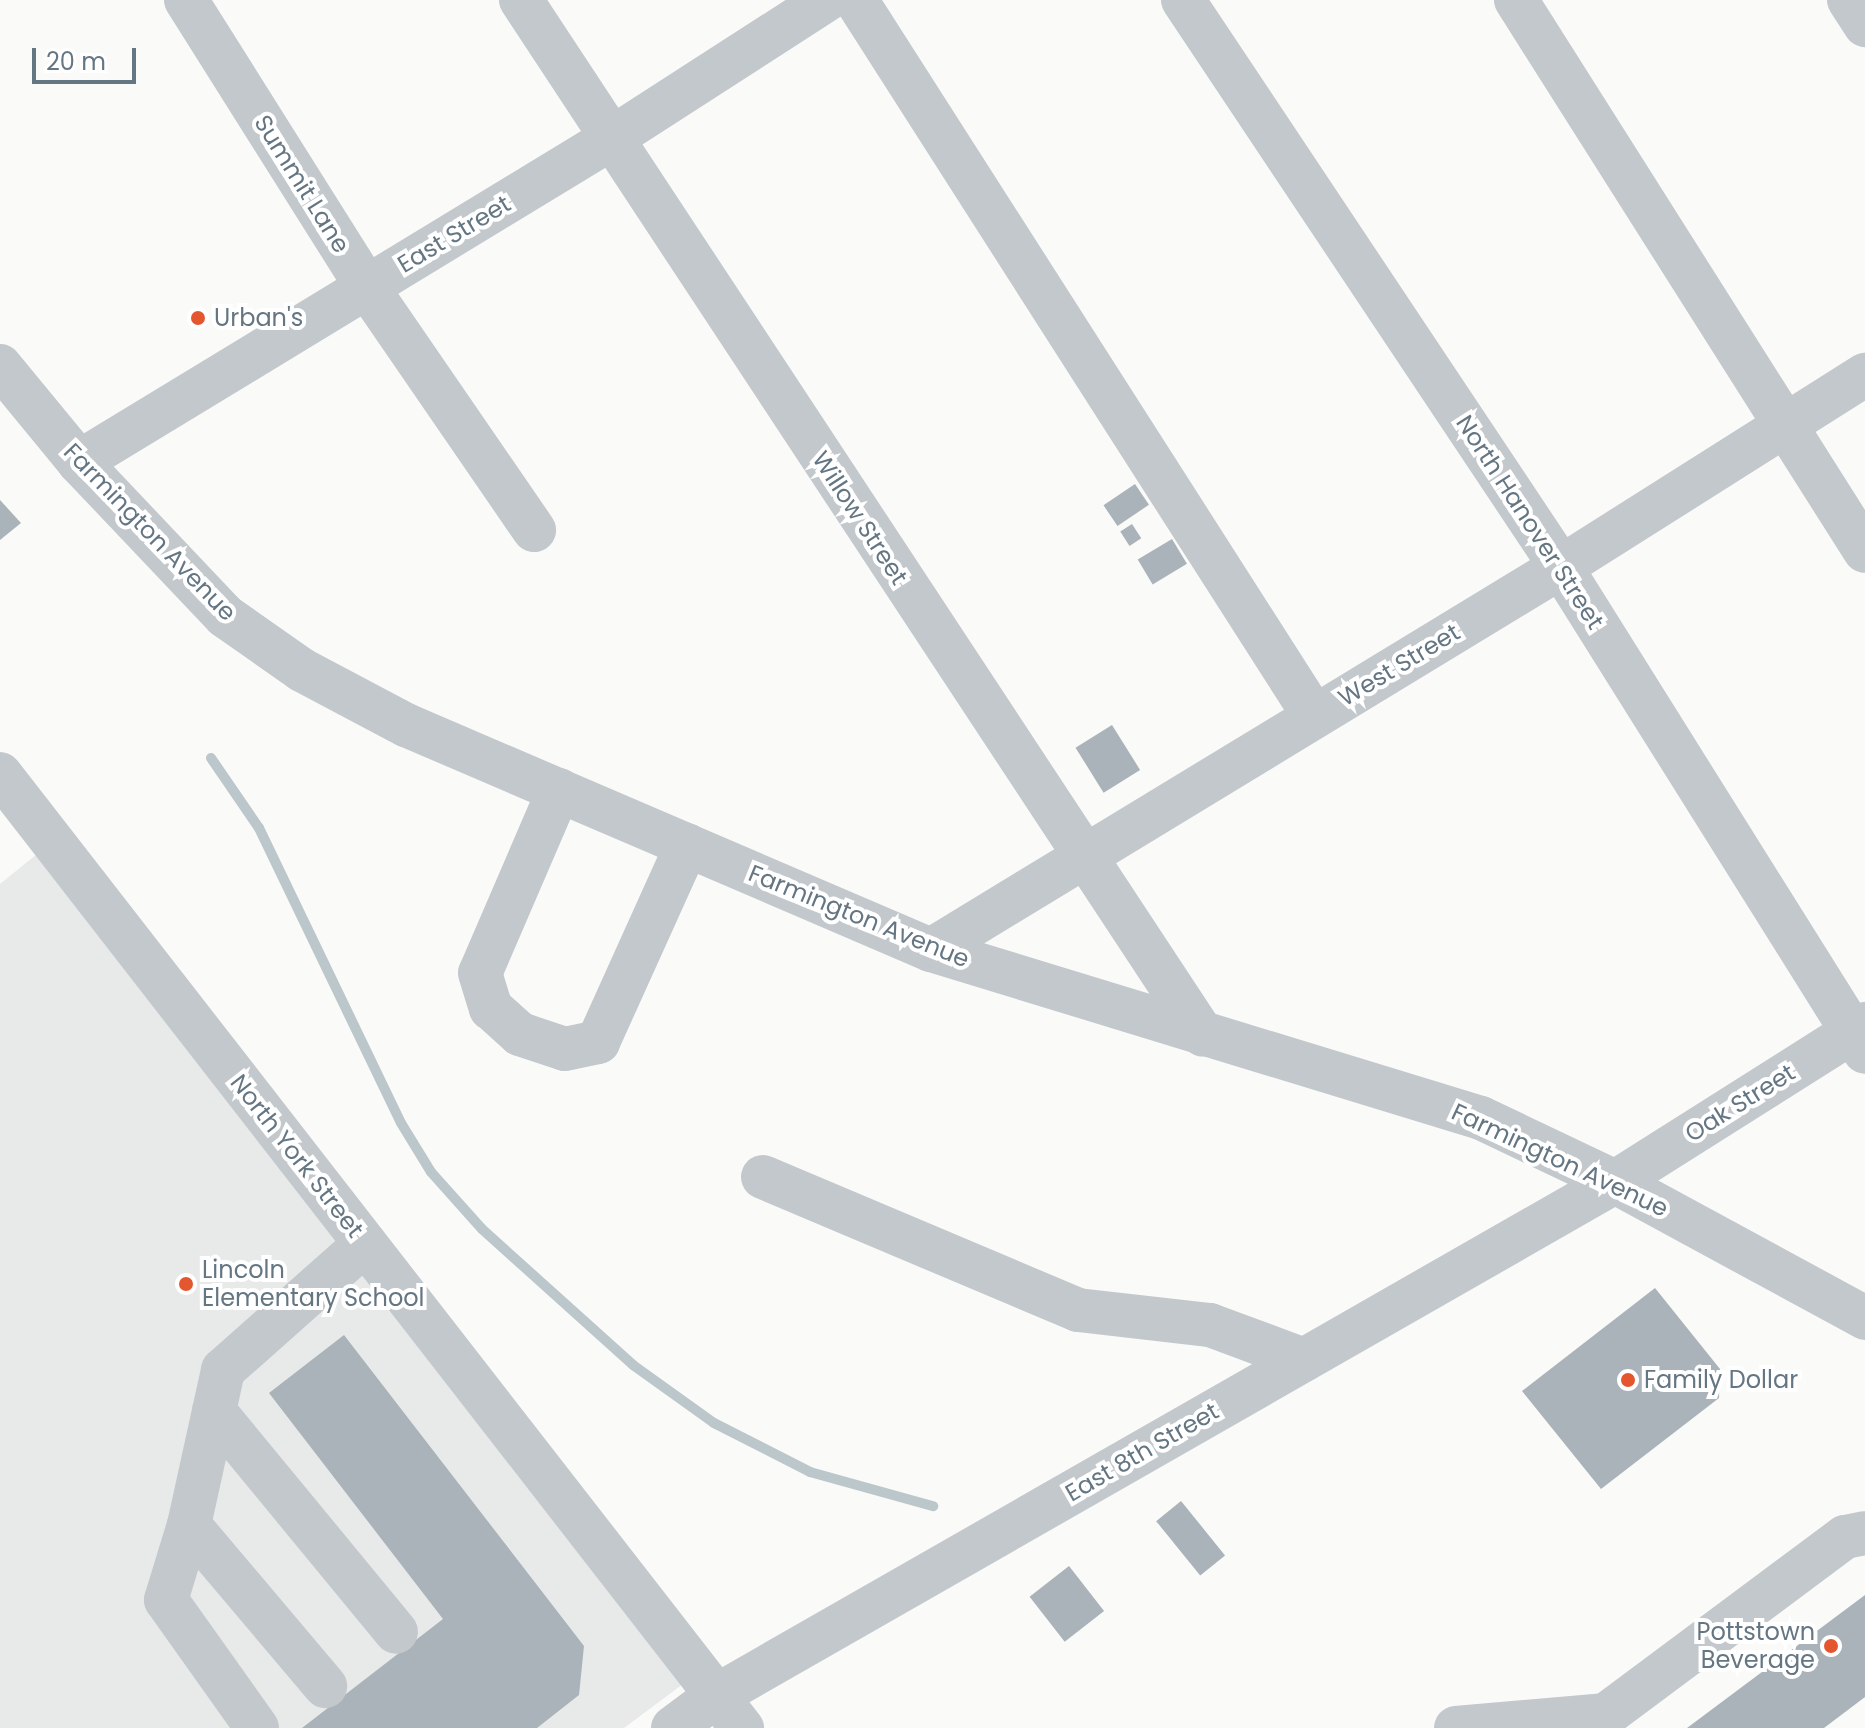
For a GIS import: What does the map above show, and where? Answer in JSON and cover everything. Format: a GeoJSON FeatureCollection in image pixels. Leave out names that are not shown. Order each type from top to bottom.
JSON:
{"type":"FeatureCollection","features":[{"type":"Feature","properties":{"kind":"street","name":"Summit Lane"},"geometry":{"type":"LineString","coordinates":[[186,0],[367,287],[534,530]]}},
{"type":"Feature","properties":{"kind":"street","name":"Willow Street"},"geometry":{"type":"LineString","coordinates":[[521,0],[1081,856],[1203,1035]]}},
{"type":"Feature","properties":{"kind":"street","name":"East Street"},"geometry":{"type":"LineString","coordinates":[[79,462],[612,138],[826,0]]}},
{"type":"Feature","properties":{"kind":"street"},"geometry":{"type":"LineString","coordinates":[[856,0],[1314,716]]}},
{"type":"Feature","properties":{"kind":"street","name":"North Hanover Street"},"geometry":{"type":"LineString","coordinates":[[1183,0],[1561,567],[1861,1036]]}},
{"type":"Feature","properties":{"kind":"street"},"geometry":{"type":"LineString","coordinates":[[1516,0],[1865,551]]}},
{"type":"Feature","properties":{"kind":"street"},"geometry":{"type":"LineString","coordinates":[[1849,0],[1865,25]]}},
{"type":"Feature","properties":{"kind":"street","name":"Farmington Avenue"},"geometry":{"type":"LineString","coordinates":[[0,366],[79,462],[225,616],[302,670],[406,725],[931,950],[1481,1118],[1615,1182],[1865,1318]]}},
{"type":"Feature","properties":{"kind":"street","name":"West Street"},"geometry":{"type":"LineString","coordinates":[[931,950],[1081,856],[1561,567],[1865,375]]}},
{"type":"Feature","properties":{"kind":"street","name":"North York Street"},"geometry":{"type":"LineString","coordinates":[[0,774],[729,1712]]}},
{"type":"Feature","properties":{"kind":"street"},"geometry":{"type":"LineString","coordinates":[[559,790],[480,973],[491,1008],[520,1034],[565,1049],[598,1042],[687,845]]}},
{"type":"Feature","properties":{"kind":"street","name":"Oak Street"},"geometry":{"type":"LineString","coordinates":[[1615,1182],[1861,1036]]}},
{"type":"Feature","properties":{"kind":"street"},"geometry":{"type":"LineString","coordinates":[[763,1177],[1078,1310],[1210,1325],[1304,1360]]}},
{"type":"Feature","properties":{"kind":"street","name":"East 8th Street"},"geometry":{"type":"LineString","coordinates":[[673,1728],[729,1712],[1304,1360],[1615,1182]]}},
{"type":"Feature","properties":{"kind":"street"},"geometry":{"type":"LineString","coordinates":[[257,1728],[166,1600],[189,1525],[223,1370],[365,1244]]}},
{"type":"Feature","properties":{"kind":"street"},"geometry":{"type":"LineString","coordinates":[[214,1411],[396,1632]]}},
{"type":"Feature","properties":{"kind":"street"},"geometry":{"type":"LineString","coordinates":[[189,1525],[325,1686]]}},
{"type":"Feature","properties":{"kind":"street"},"geometry":{"type":"LineString","coordinates":[[1456,1728],[1606,1715],[1845,1537],[1865,1533]]}},
{"type":"Feature","properties":{"kind":"shaded area","name":"Lincoln Elementary School"},"geometry":{"type":"Polygon","coordinates":[[[37,854],[683,1684],[624,1728],[0,1728],[0,884],[37,854]]]}},
{"type":"Feature","properties":{"kind":"building"},"geometry":{"type":"Polygon","coordinates":[[[1135,484],[1149,505],[1117,526],[1103,505],[1135,484]]]}},
{"type":"Feature","properties":{"kind":"building"},"geometry":{"type":"Polygon","coordinates":[[[0,500],[21,523],[0,540],[0,500]]]}},
{"type":"Feature","properties":{"kind":"building"},"geometry":{"type":"Polygon","coordinates":[[[1132,524],[1141,538],[1130,546],[1120,532],[1132,524]]]}},
{"type":"Feature","properties":{"kind":"building"},"geometry":{"type":"Polygon","coordinates":[[[1172,539],[1187,564],[1153,584],[1138,560],[1172,539]]]}},
{"type":"Feature","properties":{"kind":"building"},"geometry":{"type":"Polygon","coordinates":[[[1112,725],[1140,770],[1104,793],[1076,748],[1112,725]]]}},
{"type":"Feature","properties":{"kind":"building","name":"Family Dollar"},"geometry":{"type":"Polygon","coordinates":[[[1655,1288],[1720,1369],[1719,1398],[1601,1489],[1522,1391],[1655,1288]]]}},
{"type":"Feature","properties":{"kind":"building","name":"Lincoln Elementary School"},"geometry":{"type":"Polygon","coordinates":[[[344,1335],[584,1646],[579,1695],[537,1728],[302,1728],[443,1619],[269,1393],[344,1335]]]}},
{"type":"Feature","properties":{"kind":"building"},"geometry":{"type":"Polygon","coordinates":[[[1181,1501],[1225,1555],[1200,1576],[1156,1521],[1181,1501]]]}},
{"type":"Feature","properties":{"kind":"building"},"geometry":{"type":"Polygon","coordinates":[[[1069,1566],[1104,1611],[1065,1642],[1030,1597],[1069,1566]]]}},
{"type":"Feature","properties":{"kind":"building","name":"Pottstown Beverage"},"geometry":{"type":"Polygon","coordinates":[[[1865,1595],[1865,1697],[1824,1728],[1687,1728],[1865,1595]]]}},
{"type":"Feature","properties":{"kind":"waterway"},"geometry":{"type":"LineString","coordinates":[[211,758],[259,828],[401,1123],[431,1172],[482,1229],[633,1365],[714,1423],[810,1472],[933,1506]]}},
{"type":"Feature","properties":{"kind":"place","name":"Urban's"},"geometry":{"type":"Point","coordinates":[198,318]}},
{"type":"Feature","properties":{"kind":"place","name":"Lincoln Elementary School"},"geometry":{"type":"Point","coordinates":[186,1284]}},
{"type":"Feature","properties":{"kind":"place","name":"Family Dollar"},"geometry":{"type":"Point","coordinates":[1628,1380]}},
{"type":"Feature","properties":{"kind":"place","name":"Pottstown Beverage"},"geometry":{"type":"Point","coordinates":[1831,1646]}}]}
